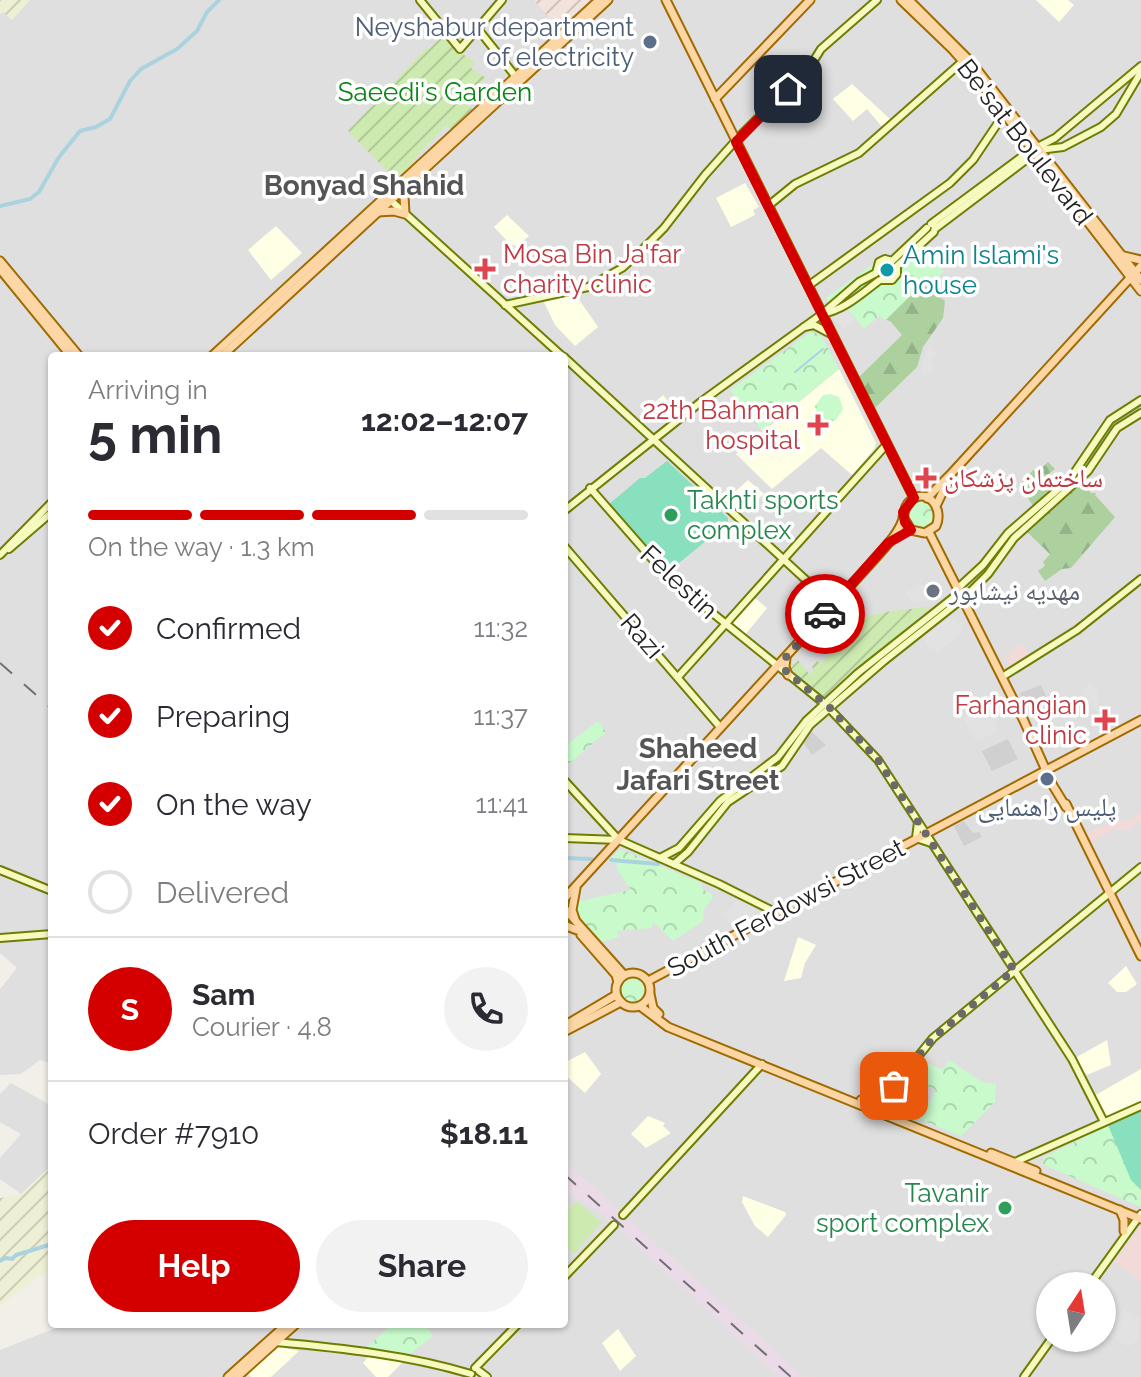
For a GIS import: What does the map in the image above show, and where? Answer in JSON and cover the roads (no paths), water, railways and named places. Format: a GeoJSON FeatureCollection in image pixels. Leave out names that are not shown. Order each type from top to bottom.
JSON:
{"type":"FeatureCollection","features":[{"type":"Feature","properties":{"kind":"main road"},"geometry":{"type":"LineString","coordinates":[[379,202],[409,184],[516,77],[599,0]]}},
{"type":"Feature","properties":{"kind":"main road"},"geometry":{"type":"LineString","coordinates":[[226,352],[378,212],[397,185],[608,0]]}},
{"type":"Feature","properties":{"kind":"main road"},"geometry":{"type":"LineString","coordinates":[[666,0],[914,498]]}},
{"type":"Feature","properties":{"kind":"main road"},"geometry":{"type":"LineString","coordinates":[[715,99],[810,0]]}},
{"type":"Feature","properties":{"kind":"main road","name":"Be'sat Boulevard"},"geometry":{"type":"LineString","coordinates":[[901,0],[971,62],[1066,190],[1137,269]]}},
{"type":"Feature","properties":{"kind":"main road","name":"Be'sat Boulevard"},"geometry":{"type":"LineString","coordinates":[[909,0],[1035,150]]}},
{"type":"Feature","properties":{"kind":"main road"},"geometry":{"type":"LineString","coordinates":[[378,212],[405,214],[404,195],[409,184]]}},
{"type":"Feature","properties":{"kind":"main road"},"geometry":{"type":"LineString","coordinates":[[216,352],[397,185]]}},
{"type":"Feature","properties":{"kind":"main road","name":"Be'sat Boulevard"},"geometry":{"type":"LineString","coordinates":[[1066,190],[1137,269],[1140,286]]}},
{"type":"Feature","properties":{"kind":"main road"},"geometry":{"type":"LineString","coordinates":[[927,498],[1137,269],[1132,259],[1119,252]]}},
{"type":"Feature","properties":{"kind":"main road"},"geometry":{"type":"LineString","coordinates":[[0,261],[76,352]]}},
{"type":"Feature","properties":{"kind":"main road"},"geometry":{"type":"LineString","coordinates":[[0,269],[68,352]]}},
{"type":"Feature","properties":{"kind":"main road"},"geometry":{"type":"LineString","coordinates":[[1123,285],[1140,286]]}},
{"type":"Feature","properties":{"kind":"main road"},"geometry":{"type":"LineString","coordinates":[[903,517],[911,530],[929,532],[939,521],[937,504],[950,475]]}},
{"type":"Feature","properties":{"kind":"main road"},"geometry":{"type":"LineString","coordinates":[[568,893],[888,543],[905,508],[914,498],[927,498],[937,504]]}},
{"type":"Feature","properties":{"kind":"main road"},"geometry":{"type":"LineString","coordinates":[[888,543],[911,530]]}},
{"type":"Feature","properties":{"kind":"main road"},"geometry":{"type":"LineString","coordinates":[[929,532],[1141,956]]}},
{"type":"Feature","properties":{"kind":"main road"},"geometry":{"type":"LineString","coordinates":[[786,657],[788,675]]}},
{"type":"Feature","properties":{"kind":"main road","name":"South Ferdowsi Street"},"geometry":{"type":"LineString","coordinates":[[648,981],[1141,718]]}},
{"type":"Feature","properties":{"kind":"main road"},"geometry":{"type":"LineString","coordinates":[[576,885],[572,910],[576,926]]}},
{"type":"Feature","properties":{"kind":"main road"},"geometry":{"type":"LineString","coordinates":[[568,914],[616,975],[618,999]]}},
{"type":"Feature","properties":{"kind":"main road"},"geometry":{"type":"LineString","coordinates":[[568,919],[624,975]]}},
{"type":"Feature","properties":{"kind":"main road"},"geometry":{"type":"LineString","coordinates":[[568,925],[576,926]]}},
{"type":"Feature","properties":{"kind":"main road"},"geometry":{"type":"LineString","coordinates":[[618,982],[624,975],[637,974],[648,981],[653,1008],[670,1022],[880,1110],[1015,1162],[1139,1216]]}},
{"type":"Feature","properties":{"kind":"main road"},"geometry":{"type":"LineString","coordinates":[[640,1006],[650,994]]}},
{"type":"Feature","properties":{"kind":"main road"},"geometry":{"type":"LineString","coordinates":[[618,999],[629,1007],[640,1006],[668,1027],[1139,1216]]}},
{"type":"Feature","properties":{"kind":"main road"},"geometry":{"type":"LineString","coordinates":[[568,1024],[618,999]]}},
{"type":"Feature","properties":{"kind":"main road"},"geometry":{"type":"LineString","coordinates":[[568,1030],[618,999]]}},
{"type":"Feature","properties":{"kind":"main road"},"geometry":{"type":"LineString","coordinates":[[861,1100],[890,1092],[893,1104],[903,1117]]}},
{"type":"Feature","properties":{"kind":"main road"},"geometry":{"type":"LineString","coordinates":[[1120,1210],[1124,1231]]}},
{"type":"Feature","properties":{"kind":"main road"},"geometry":{"type":"LineString","coordinates":[[237,1377],[284,1328]]}},
{"type":"Feature","properties":{"kind":"main road"},"geometry":{"type":"LineString","coordinates":[[228,1377],[291,1328]]}},
{"type":"Feature","properties":{"kind":"street"},"geometry":{"type":"LineString","coordinates":[[420,0],[460,49],[502,0]]}},
{"type":"Feature","properties":{"kind":"street"},"geometry":{"type":"LineString","coordinates":[[505,305],[588,287],[622,268],[664,228],[705,175],[811,65],[823,48],[877,0]]}},
{"type":"Feature","properties":{"kind":"street"},"geometry":{"type":"LineString","coordinates":[[478,29],[516,77]]}},
{"type":"Feature","properties":{"kind":"street"},"geometry":{"type":"LineString","coordinates":[[768,206],[795,184],[863,150],[963,61]]}},
{"type":"Feature","properties":{"kind":"street"},"geometry":{"type":"LineString","coordinates":[[1021,160],[1045,162],[1062,147],[1101,127],[1116,114],[1128,97],[1141,69]]}},
{"type":"Feature","properties":{"kind":"street"},"geometry":{"type":"LineString","coordinates":[[894,263],[931,228],[1059,135],[1141,69]]}},
{"type":"Feature","properties":{"kind":"street"},"geometry":{"type":"LineString","coordinates":[[1116,90],[1126,90],[1128,97]]}},
{"type":"Feature","properties":{"kind":"street"},"geometry":{"type":"LineString","coordinates":[[808,286],[950,183],[973,160],[1004,114]]}},
{"type":"Feature","properties":{"kind":"street"},"geometry":{"type":"LineString","coordinates":[[1059,135],[1058,142],[1062,147]]}},
{"type":"Feature","properties":{"kind":"street"},"geometry":{"type":"LineString","coordinates":[[1021,160],[1023,139]]}},
{"type":"Feature","properties":{"kind":"street"},"geometry":{"type":"LineString","coordinates":[[1035,150],[1062,147]]}},
{"type":"Feature","properties":{"kind":"street"},"geometry":{"type":"LineString","coordinates":[[388,198],[557,352]]}},
{"type":"Feature","properties":{"kind":"street"},"geometry":{"type":"LineString","coordinates":[[858,290],[865,294],[867,284],[878,276],[879,262],[885,259],[894,263]]}},
{"type":"Feature","properties":{"kind":"street"},"geometry":{"type":"LineString","coordinates":[[878,276],[892,280],[897,274],[894,263]]}},
{"type":"Feature","properties":{"kind":"street"},"geometry":{"type":"LineString","coordinates":[[568,507],[801,328],[858,290],[859,282],[867,284]]}},
{"type":"Feature","properties":{"kind":"street"},"geometry":{"type":"LineString","coordinates":[[801,328],[814,325],[832,335]]}},
{"type":"Feature","properties":{"kind":"street"},"geometry":{"type":"LineString","coordinates":[[568,362],[833,605]]}},
{"type":"Feature","properties":{"kind":"street"},"geometry":{"type":"LineString","coordinates":[[674,864],[688,852],[728,802],[778,769],[794,744],[827,706],[959,594],[1070,479],[1110,420],[1141,400]]}},
{"type":"Feature","properties":{"kind":"street"},"geometry":{"type":"LineString","coordinates":[[1049,502],[1088,471],[1117,428],[1141,413]]}},
{"type":"Feature","properties":{"kind":"street"},"geometry":{"type":"LineString","coordinates":[[663,448],[662,442],[668,428]]}},
{"type":"Feature","properties":{"kind":"street"},"geometry":{"type":"LineString","coordinates":[[1098,437],[1107,443]]}},
{"type":"Feature","properties":{"kind":"street"},"geometry":{"type":"LineString","coordinates":[[678,677],[887,444]]}},
{"type":"Feature","properties":{"kind":"street","name":"Felestin"},"geometry":{"type":"LineString","coordinates":[[590,488],[668,577],[827,706],[872,752],[1072,1059],[1104,1122]]}},
{"type":"Feature","properties":{"kind":"street"},"geometry":{"type":"LineString","coordinates":[[0,556],[48,506]]}},
{"type":"Feature","properties":{"kind":"street"},"geometry":{"type":"LineString","coordinates":[[0,556],[48,515]]}},
{"type":"Feature","properties":{"kind":"street","name":"Razi"},"geometry":{"type":"LineString","coordinates":[[568,551],[720,727]]}},
{"type":"Feature","properties":{"kind":"street"},"geometry":{"type":"LineString","coordinates":[[1002,677],[1092,619],[1141,579]]}},
{"type":"Feature","properties":{"kind":"street"},"geometry":{"type":"LineString","coordinates":[[822,594],[844,593]]}},
{"type":"Feature","properties":{"kind":"street"},"geometry":{"type":"LineString","coordinates":[[821,619],[822,594]]}},
{"type":"Feature","properties":{"kind":"street"},"geometry":{"type":"LineString","coordinates":[[660,858],[679,848],[720,801],[794,744]]}},
{"type":"Feature","properties":{"kind":"street"},"geometry":{"type":"LineString","coordinates":[[568,784],[619,840]]}},
{"type":"Feature","properties":{"kind":"street"},"geometry":{"type":"LineString","coordinates":[[918,819],[916,838],[935,845]]}},
{"type":"Feature","properties":{"kind":"street"},"geometry":{"type":"LineString","coordinates":[[568,838],[619,840],[777,913]]}},
{"type":"Feature","properties":{"kind":"street"},"geometry":{"type":"LineString","coordinates":[[880,1110],[890,1092],[933,1038],[1141,867]]}},
{"type":"Feature","properties":{"kind":"street"},"geometry":{"type":"LineString","coordinates":[[0,870],[48,889]]}},
{"type":"Feature","properties":{"kind":"street"},"geometry":{"type":"LineString","coordinates":[[0,938],[48,934]]}},
{"type":"Feature","properties":{"kind":"street"},"geometry":{"type":"LineString","coordinates":[[623,1215],[762,1064]]}},
{"type":"Feature","properties":{"kind":"street"},"geometry":{"type":"LineString","coordinates":[[1015,1162],[1141,1106]]}},
{"type":"Feature","properties":{"kind":"street"},"geometry":{"type":"LineString","coordinates":[[1028,1170],[1034,1156]]}},
{"type":"Feature","properties":{"kind":"street"},"geometry":{"type":"LineString","coordinates":[[1102,1268],[1124,1231],[1139,1216]]}},
{"type":"Feature","properties":{"kind":"street"},"geometry":{"type":"LineString","coordinates":[[1099,1272],[1139,1216]]}},
{"type":"Feature","properties":{"kind":"street"},"geometry":{"type":"LineString","coordinates":[[568,1273],[614,1225]]}},
{"type":"Feature","properties":{"kind":"street"},"geometry":{"type":"LineString","coordinates":[[272,1342],[346,1349],[478,1372],[484,1360],[514,1328]]}},
{"type":"Feature","properties":{"kind":"street"},"geometry":{"type":"LineString","coordinates":[[1024,1377],[1042,1352]]}},
{"type":"Feature","properties":{"kind":"waterway"},"geometry":{"type":"LineString","coordinates":[[0,206],[30,199],[39,192],[59,157],[80,131],[110,119],[130,81],[141,69],[177,49],[197,31],[207,12],[219,0]]}},
{"type":"Feature","properties":{"kind":"waterway"},"geometry":{"type":"LineString","coordinates":[[795,372],[823,349]]}},
{"type":"Feature","properties":{"kind":"waterway"},"geometry":{"type":"LineString","coordinates":[[1104,439],[1113,424],[1141,407]]}},
{"type":"Feature","properties":{"kind":"waterway"},"geometry":{"type":"LineString","coordinates":[[1085,467],[1101,443]]}},
{"type":"Feature","properties":{"kind":"waterway"},"geometry":{"type":"LineString","coordinates":[[992,561],[1010,535],[1031,519]]}},
{"type":"Feature","properties":{"kind":"waterway"},"geometry":{"type":"LineString","coordinates":[[985,571],[989,566]]}},
{"type":"Feature","properties":{"kind":"waterway"},"geometry":{"type":"LineString","coordinates":[[846,688],[869,668]]}},
{"type":"Feature","properties":{"kind":"waterway"},"geometry":{"type":"LineString","coordinates":[[740,789],[778,763],[792,746]]}},
{"type":"Feature","properties":{"kind":"waterway"},"geometry":{"type":"LineString","coordinates":[[671,858],[685,849],[727,799]]}},
{"type":"Feature","properties":{"kind":"waterway"},"geometry":{"type":"LineString","coordinates":[[568,858],[592,859]]}},
{"type":"Feature","properties":{"kind":"waterway"},"geometry":{"type":"LineString","coordinates":[[611,860],[658,864]]}},
{"type":"Feature","properties":{"kind":"waterway"},"geometry":{"type":"LineString","coordinates":[[0,1261],[48,1245]]}},
{"type":"Feature","properties":{"kind":"railway"},"geometry":{"type":"LineString","coordinates":[[0,663],[48,705]]}},
{"type":"Feature","properties":{"kind":"railway"},"geometry":{"type":"LineString","coordinates":[[568,1178],[791,1377]]}},
{"type":"Feature","properties":{"kind":"place","name":"Neyshabur department of electricity"},"geometry":{"type":"Point","coordinates":[650,42]}},
{"type":"Feature","properties":{"kind":"place","name":"Mosa Bin Ja'far charity clinic"},"geometry":{"type":"Point","coordinates":[485,269]}},
{"type":"Feature","properties":{"kind":"place","name":"Amin Islami's house"},"geometry":{"type":"Point","coordinates":[887,270]}},
{"type":"Feature","properties":{"kind":"place","name":"22th Bahman hospital"},"geometry":{"type":"Point","coordinates":[818,425]}},
{"type":"Feature","properties":{"kind":"place","name":"ساختمان پزشکان"},"geometry":{"type":"Point","coordinates":[926,478]}},
{"type":"Feature","properties":{"kind":"place","name":"Takhti sports complex"},"geometry":{"type":"Point","coordinates":[671,515]}},
{"type":"Feature","properties":{"kind":"place","name":"مهدیه نیشابور"},"geometry":{"type":"Point","coordinates":[933,591]}},
{"type":"Feature","properties":{"kind":"place","name":"Farhangian clinic"},"geometry":{"type":"Point","coordinates":[1105,720]}},
{"type":"Feature","properties":{"kind":"place","name":"پلیس راهنمایی"},"geometry":{"type":"Point","coordinates":[1047,779]}},
{"type":"Feature","properties":{"kind":"place","name":"Tavanir sport complex"},"geometry":{"type":"Point","coordinates":[1005,1208]}},
{"type":"Feature","properties":{"kind":"district","name":"Bonyad Shahid"},"geometry":{"type":"Point","coordinates":[364,185]}},
{"type":"Feature","properties":{"kind":"district","name":"Shaheed Jafari Street"},"geometry":{"type":"Point","coordinates":[698,764]}},
{"type":"Feature","properties":{"kind":"park label","name":"Saeedi's Garden"},"geometry":{"type":"Point","coordinates":[435,92]}}]}
